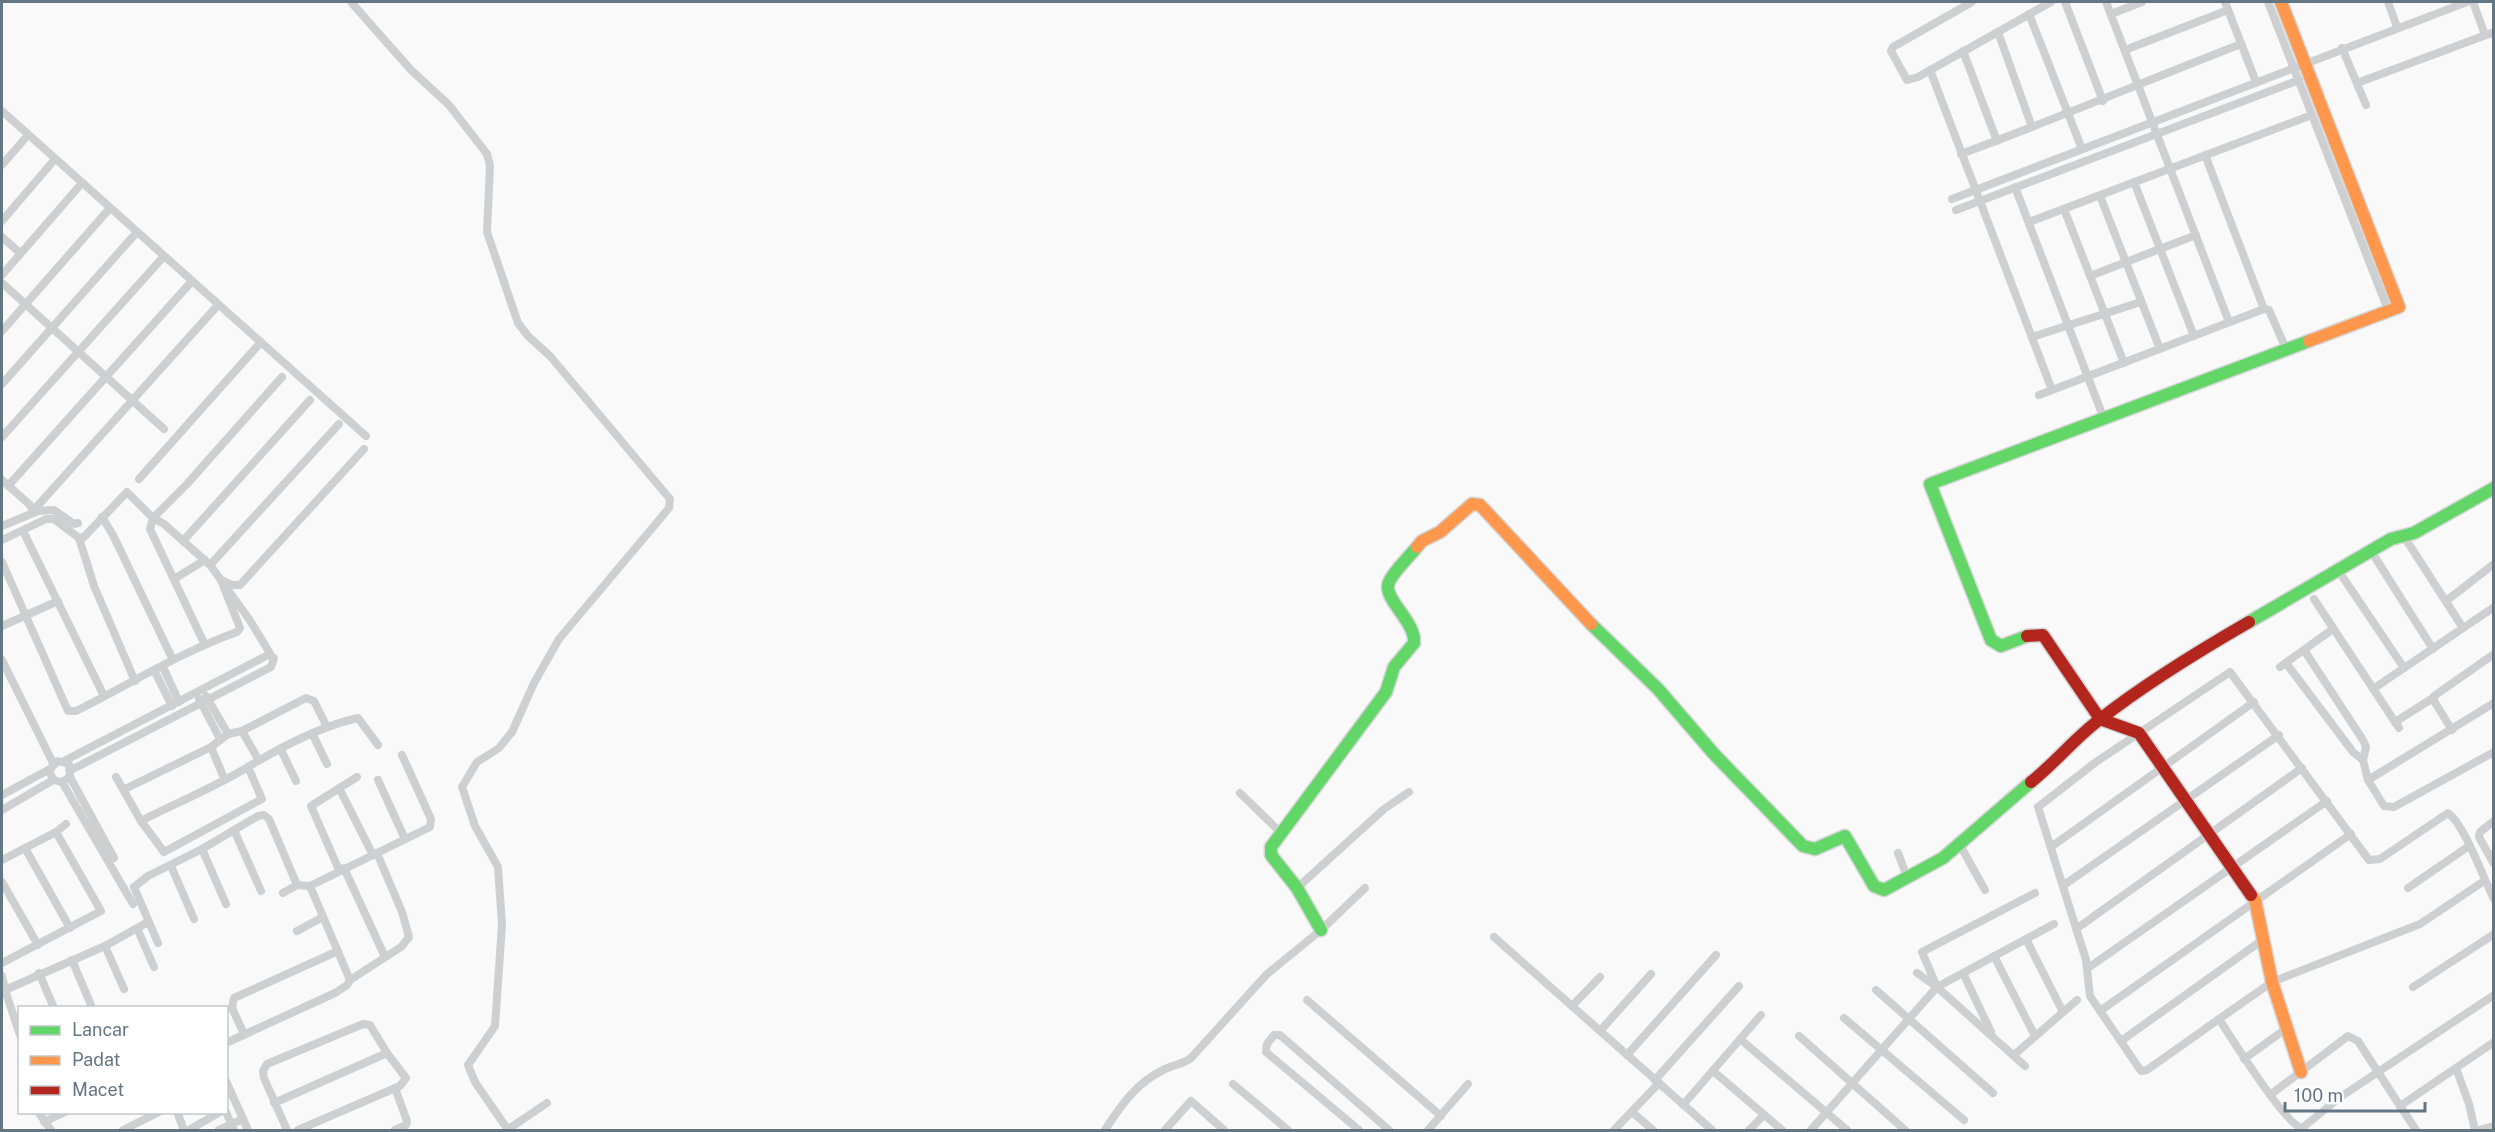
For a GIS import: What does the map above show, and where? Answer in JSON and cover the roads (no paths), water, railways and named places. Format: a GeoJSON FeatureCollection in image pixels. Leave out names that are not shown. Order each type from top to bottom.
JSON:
{"type":"FeatureCollection","features":[{"type":"Feature","properties":{"kind":"street"},"geometry":{"type":"LineString","coordinates":[[351,2],[411,70],[449,105],[482,145],[490,166],[487,232],[518,322],[528,336],[550,356],[670,499],[669,508],[559,639],[534,683],[512,732],[499,748],[477,762],[462,787],[475,826],[498,867],[502,925],[495,1026],[468,1065],[475,1082],[507,1130],[547,1103]]}},
{"type":"Feature","properties":{"kind":"street"},"geometry":{"type":"LineString","coordinates":[[1972,2],[1893,47],[1891,51],[1907,80],[1930,70],[2051,2]]}},
{"type":"Feature","properties":{"kind":"street"},"geometry":{"type":"LineString","coordinates":[[2065,2],[2103,101]]}},
{"type":"Feature","properties":{"kind":"street"},"geometry":{"type":"LineString","coordinates":[[2106,2],[2229,322]]}},
{"type":"Feature","properties":{"kind":"street"},"geometry":{"type":"LineString","coordinates":[[2111,14],[2141,2]]}},
{"type":"Feature","properties":{"kind":"street"},"geometry":{"type":"LineString","coordinates":[[2268,2],[2299,65],[2399,307],[1930,484],[1991,640],[2001,646],[2033,634],[2043,635],[2100,719],[2110,727],[2130,729],[2139,733],[2255,900],[2261,941],[2301,1072]]}},
{"type":"Feature","properties":{"kind":"street"},"geometry":{"type":"LineString","coordinates":[[2281,2],[2299,65],[2299,80],[2388,310]]}},
{"type":"Feature","properties":{"kind":"street"},"geometry":{"type":"LineString","coordinates":[[2388,2],[2397,27]]}},
{"type":"Feature","properties":{"kind":"street"},"geometry":{"type":"LineString","coordinates":[[1952,199],[2467,2]]}},
{"type":"Feature","properties":{"kind":"street"},"geometry":{"type":"LineString","coordinates":[[2356,83],[2489,33],[2473,2]]}},
{"type":"Feature","properties":{"kind":"street"},"geometry":{"type":"LineString","coordinates":[[2125,50],[2226,6],[2256,82]]}},
{"type":"Feature","properties":{"kind":"street"},"geometry":{"type":"LineString","coordinates":[[2029,14],[2082,149]]}},
{"type":"Feature","properties":{"kind":"street"},"geometry":{"type":"LineString","coordinates":[[1998,32],[2032,128]]}},
{"type":"Feature","properties":{"kind":"street"},"geometry":{"type":"LineString","coordinates":[[1962,154],[2103,101],[2138,84],[2241,44]]}},
{"type":"Feature","properties":{"kind":"street"},"geometry":{"type":"LineString","coordinates":[[2342,48],[2366,105]]}},
{"type":"Feature","properties":{"kind":"street"},"geometry":{"type":"LineString","coordinates":[[1963,51],[1997,141]]}},
{"type":"Feature","properties":{"kind":"street"},"geometry":{"type":"LineString","coordinates":[[1930,70],[2052,390]]}},
{"type":"Feature","properties":{"kind":"street"},"geometry":{"type":"LineString","coordinates":[[1956,210],[2299,80]]}},
{"type":"Feature","properties":{"kind":"street"},"geometry":{"type":"LineString","coordinates":[[2,111],[366,436]]}},
{"type":"Feature","properties":{"kind":"street"},"geometry":{"type":"LineString","coordinates":[[2030,222],[2312,115]]}},
{"type":"Feature","properties":{"kind":"street"},"geometry":{"type":"LineString","coordinates":[[2,165],[28,135]]}},
{"type":"Feature","properties":{"kind":"street"},"geometry":{"type":"LineString","coordinates":[[2205,155],[2264,309]]}},
{"type":"Feature","properties":{"kind":"street"},"geometry":{"type":"LineString","coordinates":[[2,220],[55,159]]}},
{"type":"Feature","properties":{"kind":"street"},"geometry":{"type":"LineString","coordinates":[[2134,182],[2194,336]]}},
{"type":"Feature","properties":{"kind":"street"},"geometry":{"type":"LineString","coordinates":[[2,275],[82,183]]}},
{"type":"Feature","properties":{"kind":"street"},"geometry":{"type":"LineString","coordinates":[[2015,187],[2104,419]]}},
{"type":"Feature","properties":{"kind":"street"},"geometry":{"type":"LineString","coordinates":[[2100,195],[2160,349]]}},
{"type":"Feature","properties":{"kind":"street"},"geometry":{"type":"LineString","coordinates":[[2,331],[110,208]]}},
{"type":"Feature","properties":{"kind":"street"},"geometry":{"type":"LineString","coordinates":[[2064,209],[2124,363]]}},
{"type":"Feature","properties":{"kind":"street"},"geometry":{"type":"LineString","coordinates":[[2,384],[137,232]]}},
{"type":"Feature","properties":{"kind":"street"},"geometry":{"type":"LineString","coordinates":[[2090,276],[2196,235]]}},
{"type":"Feature","properties":{"kind":"street"},"geometry":{"type":"LineString","coordinates":[[2,237],[20,253]]}},
{"type":"Feature","properties":{"kind":"street"},"geometry":{"type":"LineString","coordinates":[[2,437],[164,256]]}},
{"type":"Feature","properties":{"kind":"street"},"geometry":{"type":"LineString","coordinates":[[34,512],[5,483],[106,378],[192,281]]}},
{"type":"Feature","properties":{"kind":"street"},"geometry":{"type":"LineString","coordinates":[[2,284],[164,429]]}},
{"type":"Feature","properties":{"kind":"street"},"geometry":{"type":"LineString","coordinates":[[2032,337],[2140,302]]}},
{"type":"Feature","properties":{"kind":"street"},"geometry":{"type":"LineString","coordinates":[[34,512],[218,304]]}},
{"type":"Feature","properties":{"kind":"street"},"geometry":{"type":"LineString","coordinates":[[2039,395],[2264,309],[2269,310],[2286,349]]}},
{"type":"Feature","properties":{"kind":"street"},"geometry":{"type":"LineString","coordinates":[[139,479],[261,342]]}},
{"type":"Feature","properties":{"kind":"street"},"geometry":{"type":"LineString","coordinates":[[204,643],[150,529],[153,518],[188,484],[282,377]]}},
{"type":"Feature","properties":{"kind":"street"},"geometry":{"type":"LineString","coordinates":[[183,541],[310,400]]}},
{"type":"Feature","properties":{"kind":"street"},"geometry":{"type":"LineString","coordinates":[[174,579],[208,562],[339,424]]}},
{"type":"Feature","properties":{"kind":"street"},"geometry":{"type":"LineString","coordinates":[[221,580],[232,585],[240,585],[364,449]]}},
{"type":"Feature","properties":{"kind":"street"},"geometry":{"type":"LineString","coordinates":[[1321,930],[1297,888],[1271,855],[1271,847],[1280,832],[1353,740],[1364,719],[1386,692],[1394,667],[1414,643],[1413,628],[1388,592],[1388,582],[1426,538],[1440,532],[1470,505],[1477,504],[1499,523],[1597,631],[1658,689],[1714,754],[1803,846],[1815,849],[1845,836],[1878,889],[1886,890],[1943,858],[1960,845],[1987,818],[2057,761],[2100,719],[2192,655],[2371,551],[2403,535],[2414,533],[2493,488]]}},
{"type":"Feature","properties":{"kind":"street"},"geometry":{"type":"LineString","coordinates":[[2,810],[64,777],[271,656],[249,619],[208,562],[164,524],[153,518],[127,492],[79,538]]}},
{"type":"Feature","properties":{"kind":"street"},"geometry":{"type":"LineString","coordinates":[[2,526],[34,512],[54,510],[74,524],[78,523]]}},
{"type":"Feature","properties":{"kind":"street"},"geometry":{"type":"LineString","coordinates":[[102,517],[114,535],[173,660]]}},
{"type":"Feature","properties":{"kind":"street"},"geometry":{"type":"LineString","coordinates":[[2,540],[46,519],[54,519],[79,538],[94,586],[135,681]]}},
{"type":"Feature","properties":{"kind":"street"},"geometry":{"type":"LineString","coordinates":[[26,535],[104,696]]}},
{"type":"Feature","properties":{"kind":"street"},"geometry":{"type":"LineString","coordinates":[[2403,535],[2463,628]]}},
{"type":"Feature","properties":{"kind":"street"},"geometry":{"type":"LineString","coordinates":[[2371,551],[2433,649]]}},
{"type":"Feature","properties":{"kind":"street"},"geometry":{"type":"LineString","coordinates":[[2,562],[68,711],[76,711],[159,669],[204,643],[237,632],[240,628],[221,580]]}},
{"type":"Feature","properties":{"kind":"street"},"geometry":{"type":"LineString","coordinates":[[2446,601],[2493,564]]}},
{"type":"Feature","properties":{"kind":"street"},"geometry":{"type":"LineString","coordinates":[[2338,570],[2404,668]]}},
{"type":"Feature","properties":{"kind":"street"},"geometry":{"type":"LineString","coordinates":[[2314,599],[2397,725],[2493,654]]}},
{"type":"Feature","properties":{"kind":"street"},"geometry":{"type":"LineString","coordinates":[[2,626],[58,601]]}},
{"type":"Feature","properties":{"kind":"street"},"geometry":{"type":"LineString","coordinates":[[2373,689],[2493,607]]}},
{"type":"Feature","properties":{"kind":"street"},"geometry":{"type":"LineString","coordinates":[[2333,629],[2283,665],[2353,752],[2363,760]]}},
{"type":"Feature","properties":{"kind":"street"},"geometry":{"type":"LineString","coordinates":[[2304,650],[2363,740],[2366,747],[2363,760],[2368,780],[2384,806],[2394,807],[2437,786],[2493,752]]}},
{"type":"Feature","properties":{"kind":"street"},"geometry":{"type":"LineString","coordinates":[[2,660],[51,766],[64,777],[114,858]]}},
{"type":"Feature","properties":{"kind":"street"},"geometry":{"type":"LineString","coordinates":[[159,669],[176,704]]}},
{"type":"Feature","properties":{"kind":"street"},"geometry":{"type":"LineString","coordinates":[[2484,881],[2420,924],[2272,982],[2145,1071],[2138,1068],[2088,990],[2088,968],[2064,885],[2039,814],[2039,805],[2227,672],[2233,673],[2351,834],[2366,858],[2377,861],[2448,813],[2454,818],[2469,846],[2493,899]]}},
{"type":"Feature","properties":{"kind":"street"},"geometry":{"type":"LineString","coordinates":[[2,795],[51,766],[176,704],[202,696]]}},
{"type":"Feature","properties":{"kind":"street"},"geometry":{"type":"LineString","coordinates":[[202,696],[228,734]]}},
{"type":"Feature","properties":{"kind":"street"},"geometry":{"type":"LineString","coordinates":[[202,696],[219,739]]}},
{"type":"Feature","properties":{"kind":"street"},"geometry":{"type":"LineString","coordinates":[[125,789],[211,747],[228,734],[242,731],[308,698],[314,701],[327,728]]}},
{"type":"Feature","properties":{"kind":"street"},"geometry":{"type":"LineString","coordinates":[[2433,698],[2452,730]]}},
{"type":"Feature","properties":{"kind":"street"},"geometry":{"type":"LineString","coordinates":[[2051,847],[2254,702]]}},
{"type":"Feature","properties":{"kind":"street"},"geometry":{"type":"LineString","coordinates":[[2368,780],[2493,703]]}},
{"type":"Feature","properties":{"kind":"street"},"geometry":{"type":"LineString","coordinates":[[141,821],[248,767],[258,759],[327,728],[358,718],[378,745]]}},
{"type":"Feature","properties":{"kind":"street"},"geometry":{"type":"LineString","coordinates":[[242,731],[258,759]]}},
{"type":"Feature","properties":{"kind":"street"},"geometry":{"type":"LineString","coordinates":[[313,735],[327,764]]}},
{"type":"Feature","properties":{"kind":"street"},"geometry":{"type":"LineString","coordinates":[[2064,885],[2279,735]]}},
{"type":"Feature","properties":{"kind":"street"},"geometry":{"type":"LineString","coordinates":[[211,747],[224,778]]}},
{"type":"Feature","properties":{"kind":"street"},"geometry":{"type":"LineString","coordinates":[[281,750],[296,781]]}},
{"type":"Feature","properties":{"kind":"street"},"geometry":{"type":"LineString","coordinates":[[283,893],[297,885],[310,886],[341,869],[424,832],[432,823],[402,755]]}},
{"type":"Feature","properties":{"kind":"street"},"geometry":{"type":"LineString","coordinates":[[64,761],[64,777],[133,904]]}},
{"type":"Feature","properties":{"kind":"street"},"geometry":{"type":"LineString","coordinates":[[116,777],[125,789],[141,821],[164,852],[262,799],[248,767]]}},
{"type":"Feature","properties":{"kind":"street"},"geometry":{"type":"LineString","coordinates":[[2076,928],[2302,768]]}},
{"type":"Feature","properties":{"kind":"street"},"geometry":{"type":"LineString","coordinates":[[357,777],[311,806],[385,957]]}},
{"type":"Feature","properties":{"kind":"street"},"geometry":{"type":"LineString","coordinates":[[378,780],[405,839]]}},
{"type":"Feature","properties":{"kind":"street"},"geometry":{"type":"LineString","coordinates":[[228,1042],[347,986],[350,980],[401,947],[409,937],[410,932],[375,854],[339,788]]}},
{"type":"Feature","properties":{"kind":"street"},"geometry":{"type":"LineString","coordinates":[[1297,888],[1384,809],[1409,792]]}},
{"type":"Feature","properties":{"kind":"street"},"geometry":{"type":"LineString","coordinates":[[1240,793],[1280,832]]}},
{"type":"Feature","properties":{"kind":"street"},"geometry":{"type":"LineString","coordinates":[[2088,968],[2327,801]]}},
{"type":"Feature","properties":{"kind":"street"},"geometry":{"type":"LineString","coordinates":[[158,942],[134,887],[148,876],[171,866],[258,816],[267,816],[297,885]]}},
{"type":"Feature","properties":{"kind":"street"},"geometry":{"type":"LineString","coordinates":[[2493,821],[2479,837],[2493,864]]}},
{"type":"Feature","properties":{"kind":"street"},"geometry":{"type":"LineString","coordinates":[[2,860],[56,832],[66,824]]}},
{"type":"Feature","properties":{"kind":"street"},"geometry":{"type":"LineString","coordinates":[[234,830],[261,891]]}},
{"type":"Feature","properties":{"kind":"street"},"geometry":{"type":"LineString","coordinates":[[2,963],[99,914],[101,907],[56,832]]}},
{"type":"Feature","properties":{"kind":"street"},"geometry":{"type":"LineString","coordinates":[[2100,1011],[2351,834]]}},
{"type":"Feature","properties":{"kind":"street"},"geometry":{"type":"LineString","coordinates":[[1960,845],[1985,890]]}},
{"type":"Feature","properties":{"kind":"street"},"geometry":{"type":"LineString","coordinates":[[2408,888],[2469,846]]}},
{"type":"Feature","properties":{"kind":"street"},"geometry":{"type":"LineString","coordinates":[[25,848],[70,928]]}},
{"type":"Feature","properties":{"kind":"street"},"geometry":{"type":"LineString","coordinates":[[202,849],[226,904]]}},
{"type":"Feature","properties":{"kind":"street"},"geometry":{"type":"LineString","coordinates":[[1898,853],[1907,877]]}},
{"type":"Feature","properties":{"kind":"street"},"geometry":{"type":"LineString","coordinates":[[171,866],[194,919]]}},
{"type":"Feature","properties":{"kind":"street"},"geometry":{"type":"LineString","coordinates":[[2,882],[38,945]]}},
{"type":"Feature","properties":{"kind":"street"},"geometry":{"type":"LineString","coordinates":[[310,886],[350,980]]}},
{"type":"Feature","properties":{"kind":"street"},"geometry":{"type":"LineString","coordinates":[[1105,1131],[1135,1089],[1166,1068],[1181,1065],[1191,1058],[1267,974],[1321,930],[1365,888]]}},
{"type":"Feature","properties":{"kind":"street"},"geometry":{"type":"LineString","coordinates":[[1937,987],[1922,952],[2035,893]]}},
{"type":"Feature","properties":{"kind":"street"},"geometry":{"type":"LineString","coordinates":[[297,931],[323,917]]}},
{"type":"Feature","properties":{"kind":"street"},"geometry":{"type":"LineString","coordinates":[[5,990],[39,973],[105,946],[148,922]]}},
{"type":"Feature","properties":{"kind":"street"},"geometry":{"type":"LineString","coordinates":[[1811,1131],[1851,1082],[1937,987],[2054,924]]}},
{"type":"Feature","properties":{"kind":"street"},"geometry":{"type":"LineString","coordinates":[[137,928],[154,967]]}},
{"type":"Feature","properties":{"kind":"street"},"geometry":{"type":"LineString","coordinates":[[2413,987],[2493,934]]}},
{"type":"Feature","properties":{"kind":"street"},"geometry":{"type":"LineString","coordinates":[[1494,937],[1712,1131]]}},
{"type":"Feature","properties":{"kind":"street"},"geometry":{"type":"LineString","coordinates":[[2026,939],[2063,1012]]}},
{"type":"Feature","properties":{"kind":"street"},"geometry":{"type":"LineString","coordinates":[[2121,1041],[2261,941]]}},
{"type":"Feature","properties":{"kind":"street"},"geometry":{"type":"LineString","coordinates":[[105,946],[124,989]]}},
{"type":"Feature","properties":{"kind":"street"},"geometry":{"type":"LineString","coordinates":[[244,1034],[232,1008],[234,998],[338,951]]}},
{"type":"Feature","properties":{"kind":"street"},"geometry":{"type":"LineString","coordinates":[[1627,1055],[1716,955]]}},
{"type":"Feature","properties":{"kind":"street"},"geometry":{"type":"LineString","coordinates":[[1994,956],[2035,1036]]}},
{"type":"Feature","properties":{"kind":"street"},"geometry":{"type":"LineString","coordinates":[[72,960],[91,1005]]}},
{"type":"Feature","properties":{"kind":"street"},"geometry":{"type":"LineString","coordinates":[[39,973],[53,1006]]}},
{"type":"Feature","properties":{"kind":"street"},"geometry":{"type":"LineString","coordinates":[[1917,973],[1937,987],[2025,1066]]}},
{"type":"Feature","properties":{"kind":"street"},"geometry":{"type":"LineString","coordinates":[[1963,973],[1994,1037]]}},
{"type":"Feature","properties":{"kind":"street"},"geometry":{"type":"LineString","coordinates":[[1600,1031],[1651,974]]}},
{"type":"Feature","properties":{"kind":"street"},"geometry":{"type":"LineString","coordinates":[[2,976],[18,1029]]}},
{"type":"Feature","properties":{"kind":"street"},"geometry":{"type":"LineString","coordinates":[[1572,1006],[1600,976]]}},
{"type":"Feature","properties":{"kind":"street"},"geometry":{"type":"LineString","coordinates":[[1614,1131],[1739,986]]}},
{"type":"Feature","properties":{"kind":"street"},"geometry":{"type":"LineString","coordinates":[[1876,990],[1993,1093]]}},
{"type":"Feature","properties":{"kind":"street"},"geometry":{"type":"LineString","coordinates":[[2219,1020],[2270,1095],[2296,1126],[2302,1128],[2379,1071],[2493,995]]}},
{"type":"Feature","properties":{"kind":"street"},"geometry":{"type":"LineString","coordinates":[[1307,1000],[1441,1116]]}},
{"type":"Feature","properties":{"kind":"street"},"geometry":{"type":"LineString","coordinates":[[2014,1055],[2077,1000]]}},
{"type":"Feature","properties":{"kind":"street"},"geometry":{"type":"LineString","coordinates":[[1683,1105],[1761,1015]]}},
{"type":"Feature","properties":{"kind":"street"},"geometry":{"type":"LineString","coordinates":[[1844,1018],[1964,1120]]}},
{"type":"Feature","properties":{"kind":"street"},"geometry":{"type":"LineString","coordinates":[[286,1131],[264,1078],[263,1071],[267,1064],[352,1028],[370,1025],[406,1078],[403,1084],[298,1131]]}},
{"type":"Feature","properties":{"kind":"street"},"geometry":{"type":"LineString","coordinates":[[2244,1059],[2287,1029]]}},
{"type":"Feature","properties":{"kind":"street"},"geometry":{"type":"LineString","coordinates":[[1359,1131],[1266,1052],[1267,1044],[1274,1035],[1280,1035],[1389,1131]]}},
{"type":"Feature","properties":{"kind":"street"},"geometry":{"type":"LineString","coordinates":[[1798,1036],[1905,1131]]}},
{"type":"Feature","properties":{"kind":"street"},"geometry":{"type":"LineString","coordinates":[[2270,1095],[2348,1036],[2358,1041],[2416,1131]]}},
{"type":"Feature","properties":{"kind":"street"},"geometry":{"type":"LineString","coordinates":[[1740,1039],[1847,1131]]}},
{"type":"Feature","properties":{"kind":"street"},"geometry":{"type":"LineString","coordinates":[[2400,1106],[2493,1044]]}},
{"type":"Feature","properties":{"kind":"street"},"geometry":{"type":"LineString","coordinates":[[274,1103],[387,1053]]}},
{"type":"Feature","properties":{"kind":"street"},"geometry":{"type":"LineString","coordinates":[[2456,1068],[2477,1131],[2493,1126]]}},
{"type":"Feature","properties":{"kind":"street"},"geometry":{"type":"LineString","coordinates":[[1713,1071],[1782,1131]]}},
{"type":"Feature","properties":{"kind":"street"},"geometry":{"type":"LineString","coordinates":[[1233,1083],[1288,1131]]}},
{"type":"Feature","properties":{"kind":"street"},"geometry":{"type":"LineString","coordinates":[[1428,1131],[1468,1084]]}},
{"type":"Feature","properties":{"kind":"street"},"geometry":{"type":"LineString","coordinates":[[228,1085],[248,1131]]}},
{"type":"Feature","properties":{"kind":"street"},"geometry":{"type":"LineString","coordinates":[[395,1088],[407,1121],[406,1125],[395,1131]]}},
{"type":"Feature","properties":{"kind":"street"},"geometry":{"type":"LineString","coordinates":[[1165,1131],[1191,1101],[1224,1131]]}},
{"type":"Feature","properties":{"kind":"street"},"geometry":{"type":"LineString","coordinates":[[228,1110],[237,1104]]}},
{"type":"Feature","properties":{"kind":"street"},"geometry":{"type":"LineString","coordinates":[[1632,1112],[1653,1131]]}},
{"type":"Feature","properties":{"kind":"street"},"geometry":{"type":"LineString","coordinates":[[39,1114],[51,1131]]}},
{"type":"Feature","properties":{"kind":"street"},"geometry":{"type":"LineString","coordinates":[[44,1122],[63,1114]]}},
{"type":"Feature","properties":{"kind":"street"},"geometry":{"type":"LineString","coordinates":[[123,1131],[157,1114]]}},
{"type":"Feature","properties":{"kind":"street"},"geometry":{"type":"LineString","coordinates":[[178,1114],[187,1131],[218,1114]]}},
{"type":"Feature","properties":{"kind":"street"},"geometry":{"type":"LineString","coordinates":[[1749,1131],[1764,1115]]}},
{"type":"Feature","properties":{"kind":"street"},"geometry":{"type":"LineString","coordinates":[[219,1131],[233,1127],[243,1119]]}}]}
